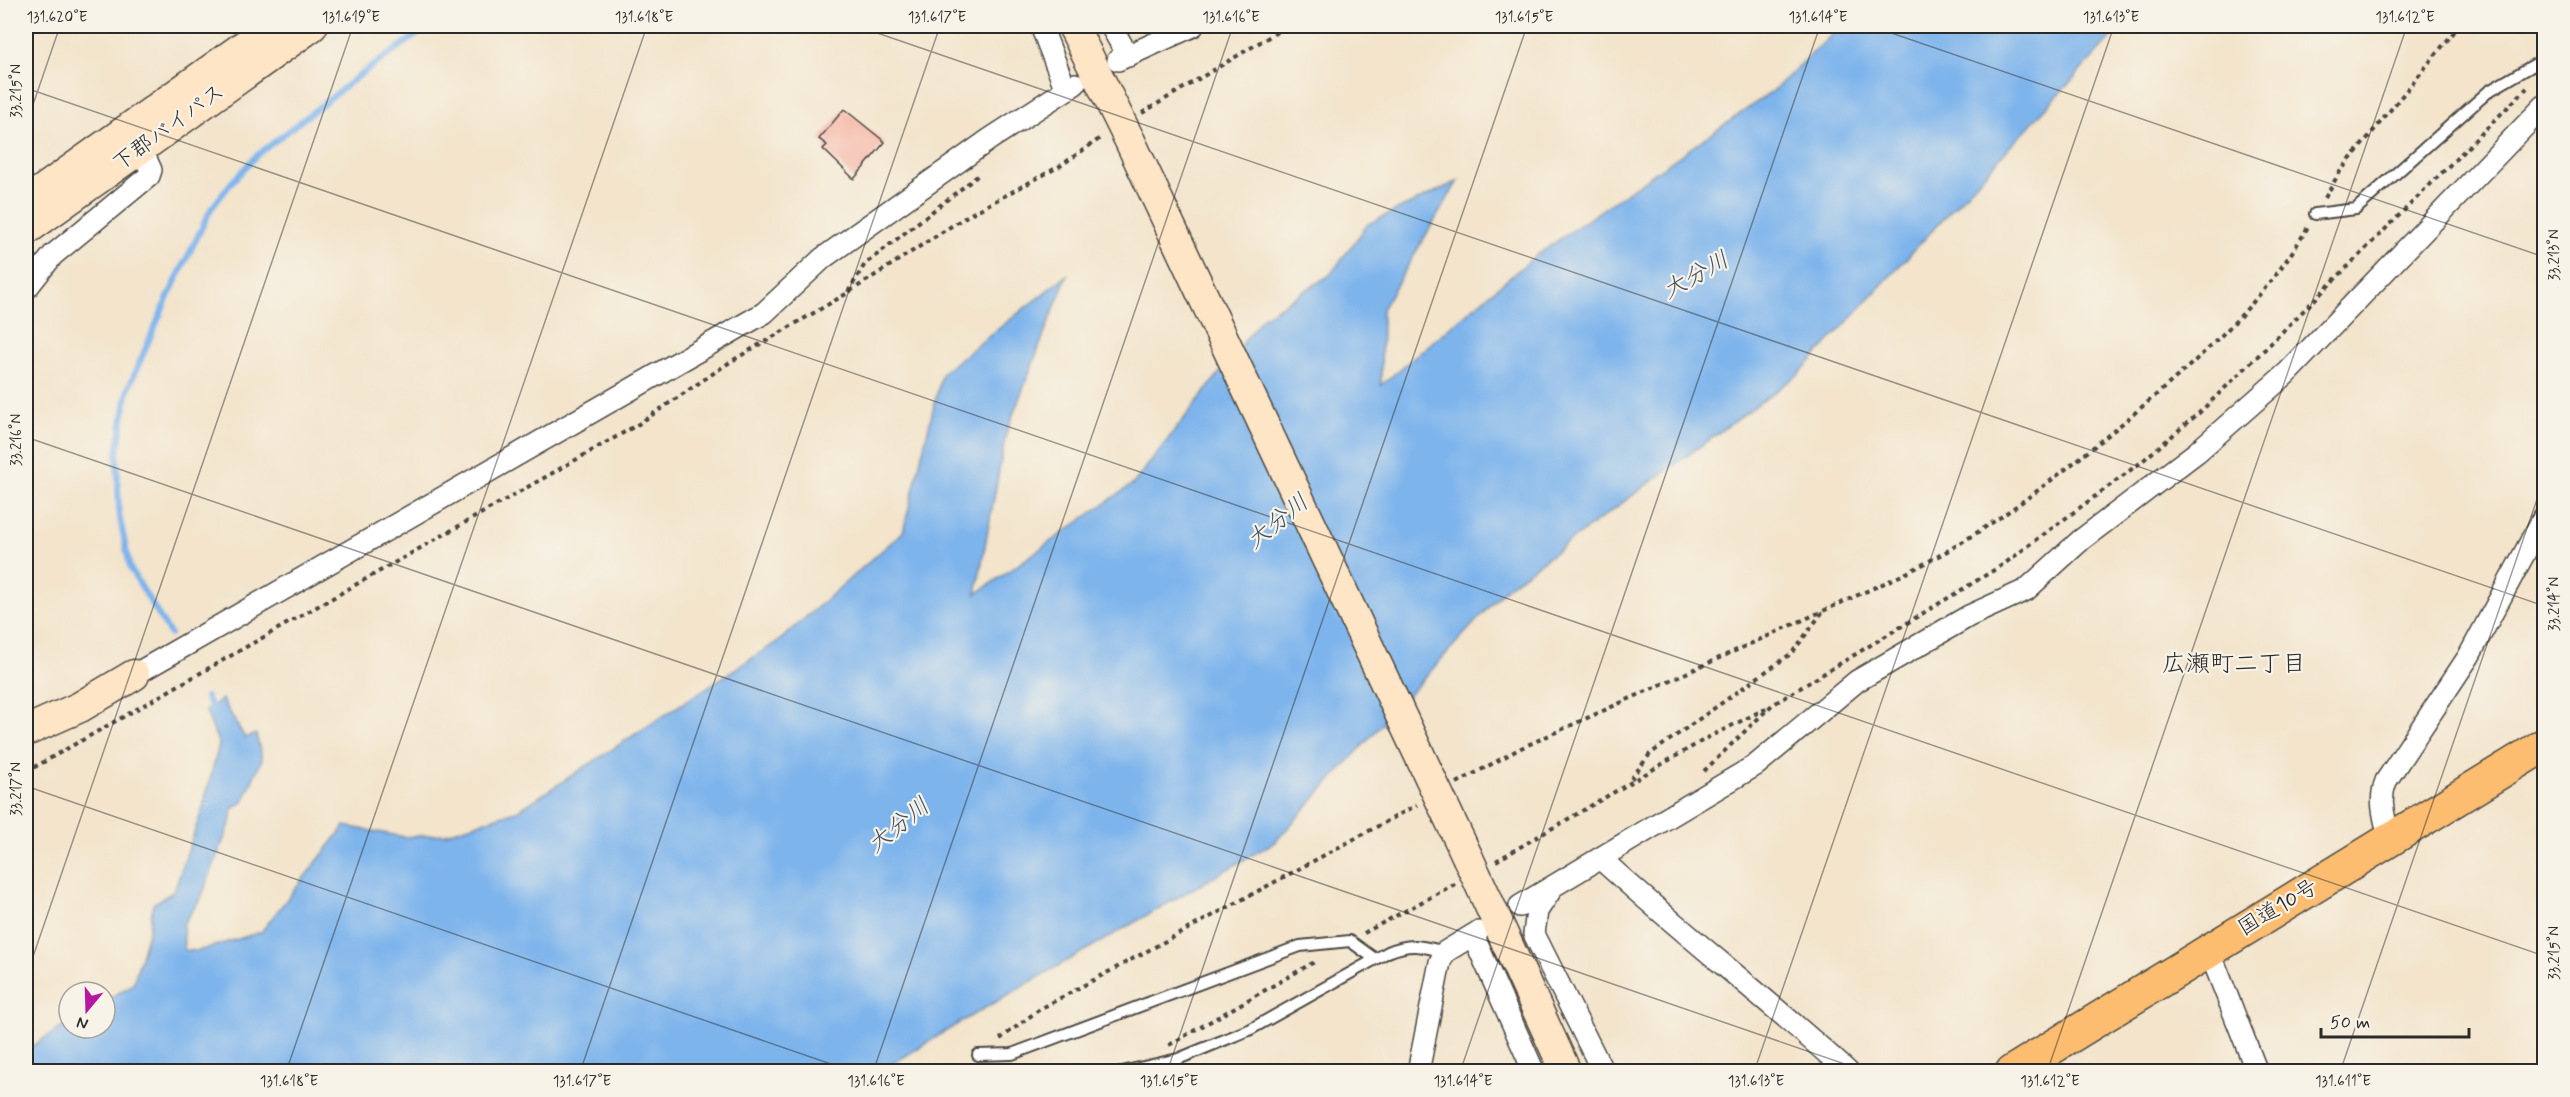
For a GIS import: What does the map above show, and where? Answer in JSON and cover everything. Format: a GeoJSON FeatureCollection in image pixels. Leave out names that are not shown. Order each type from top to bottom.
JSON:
{"type":"FeatureCollection","features":[{"type":"Feature","properties":{"kind":"highway","name":"国道10号"},"geometry":{"type":"LineString","coordinates":[[2012,1071],[2544,745]]}},
{"type":"Feature","properties":{"kind":"street","name":"下郡バイパス"},"geometry":{"type":"LineString","coordinates":[[26,230],[312,26]]}},
{"type":"Feature","properties":{"kind":"street"},"geometry":{"type":"LineString","coordinates":[[26,731],[80,707],[765,313],[823,258],[990,139],[1070,87],[1041,26]]}},
{"type":"Feature","properties":{"kind":"street"},"geometry":{"type":"LineString","coordinates":[[1073,26],[1127,133],[1566,1071]]}},
{"type":"Feature","properties":{"kind":"street"},"geometry":{"type":"LineString","coordinates":[[1111,26],[1123,58],[1193,26]]}},
{"type":"Feature","properties":{"kind":"street"},"geometry":{"type":"LineString","coordinates":[[26,202],[263,28]]}},
{"type":"Feature","properties":{"kind":"street"},"geometry":{"type":"LineString","coordinates":[[1520,906],[1756,765],[1857,681],[1969,616],[2026,590],[2080,540],[2197,452],[2279,381],[2544,106]]}},
{"type":"Feature","properties":{"kind":"street"},"geometry":{"type":"LineString","coordinates":[[26,289],[52,255],[149,176],[151,170],[141,148]]}},
{"type":"Feature","properties":{"kind":"street"},"geometry":{"type":"LineString","coordinates":[[2390,841],[2382,804],[2382,791],[2386,780],[2469,656],[2544,517]]}},
{"type":"Feature","properties":{"kind":"street"},"geometry":{"type":"LineString","coordinates":[[1599,858],[1848,1071]]}},
{"type":"Feature","properties":{"kind":"street"},"geometry":{"type":"LineString","coordinates":[[1558,884],[1542,901],[1537,911],[1534,934],[1603,1071]]}},
{"type":"Feature","properties":{"kind":"street"},"geometry":{"type":"LineString","coordinates":[[1418,1071],[1440,963],[1445,952],[1475,933],[1534,1071]]}},
{"type":"Feature","properties":{"kind":"street"},"geometry":{"type":"LineString","coordinates":[[2210,950],[2257,1071]]}},
{"type":"Feature","properties":{"kind":"lane"},"geometry":{"type":"LineString","coordinates":[[2315,214],[2356,209],[2489,92],[2544,59]]}},
{"type":"Feature","properties":{"kind":"lane"},"geometry":{"type":"LineString","coordinates":[[978,1054],[1012,1054],[1300,946],[1350,941],[1375,959]]}},
{"type":"Feature","properties":{"kind":"lane"},"geometry":{"type":"LineString","coordinates":[[1122,1071],[1178,1059],[1251,1029],[1404,945],[1417,945],[1445,952]]}},
{"type":"Feature","properties":{"kind":"path"},"geometry":{"type":"LineString","coordinates":[[26,772],[637,425],[730,362],[846,294],[967,216],[1127,133],[1287,26]]}},
{"type":"Feature","properties":{"kind":"path"},"geometry":{"type":"LineString","coordinates":[[1448,788],[1521,748],[1936,559],[1973,537],[2080,458],[2201,356],[2254,302],[2290,258],[2339,173],[2459,26]]}},
{"type":"Feature","properties":{"kind":"path"},"geometry":{"type":"LineString","coordinates":[[1165,1047],[1350,941],[1472,866],[1772,705],[2004,564],[2140,463],[2199,413],[2528,87]]}},
{"type":"Feature","properties":{"kind":"path"},"geometry":{"type":"LineString","coordinates":[[846,294],[865,264],[984,170]]}},
{"type":"Feature","properties":{"kind":"path"},"geometry":{"type":"LineString","coordinates":[[1630,782],[1650,754],[1792,653],[1825,610]]}},
{"type":"Feature","properties":{"kind":"path"},"geometry":{"type":"LineString","coordinates":[[1699,776],[1772,705]]}},
{"type":"Feature","properties":{"kind":"path"},"geometry":{"type":"LineString","coordinates":[[955,1071],[1040,1009],[1427,799]]}},
{"type":"Feature","properties":{"kind":"water","name":"大分川"},"geometry":{"type":"Polygon","coordinates":[[[1841,26],[2122,26],[1799,374],[1507,587],[1275,842],[964,1020],[881,1071],[26,1072],[26,1050],[57,1031],[57,1040],[117,1040],[117,994],[133,984],[149,929],[153,904],[174,891],[201,813],[219,745],[206,711],[222,699],[245,738],[256,734],[262,759],[243,802],[233,808],[231,821],[201,898],[183,924],[184,950],[198,951],[261,932],[345,826],[404,837],[445,834],[519,810],[780,640],[903,532],[942,373],[1067,275],[1006,433],[976,594],[1134,483],[1263,317],[1330,275],[1368,224],[1458,181],[1382,309],[1381,385],[1534,257],[1774,90],[1841,26]]]}},
{"type":"Feature","properties":{"kind":"building"},"geometry":{"type":"Polygon","coordinates":[[[844,109],[885,142],[854,179],[823,149],[827,145],[819,139],[844,109]]]}},
{"type":"Feature","properties":{"kind":"waterway"},"geometry":{"type":"LineString","coordinates":[[170,634],[130,568],[119,514],[117,453],[128,389],[167,299],[211,209],[231,183],[256,156],[356,78],[429,26]]}},
{"type":"Feature","properties":{"kind":"waterway"},"geometry":{"type":"LineString","coordinates":[[206,697],[214,712]]}},
{"type":"Feature","properties":{"kind":"district","name":"広瀬町二丁目"},"geometry":{"type":"Point","coordinates":[2234,664]}}]}
